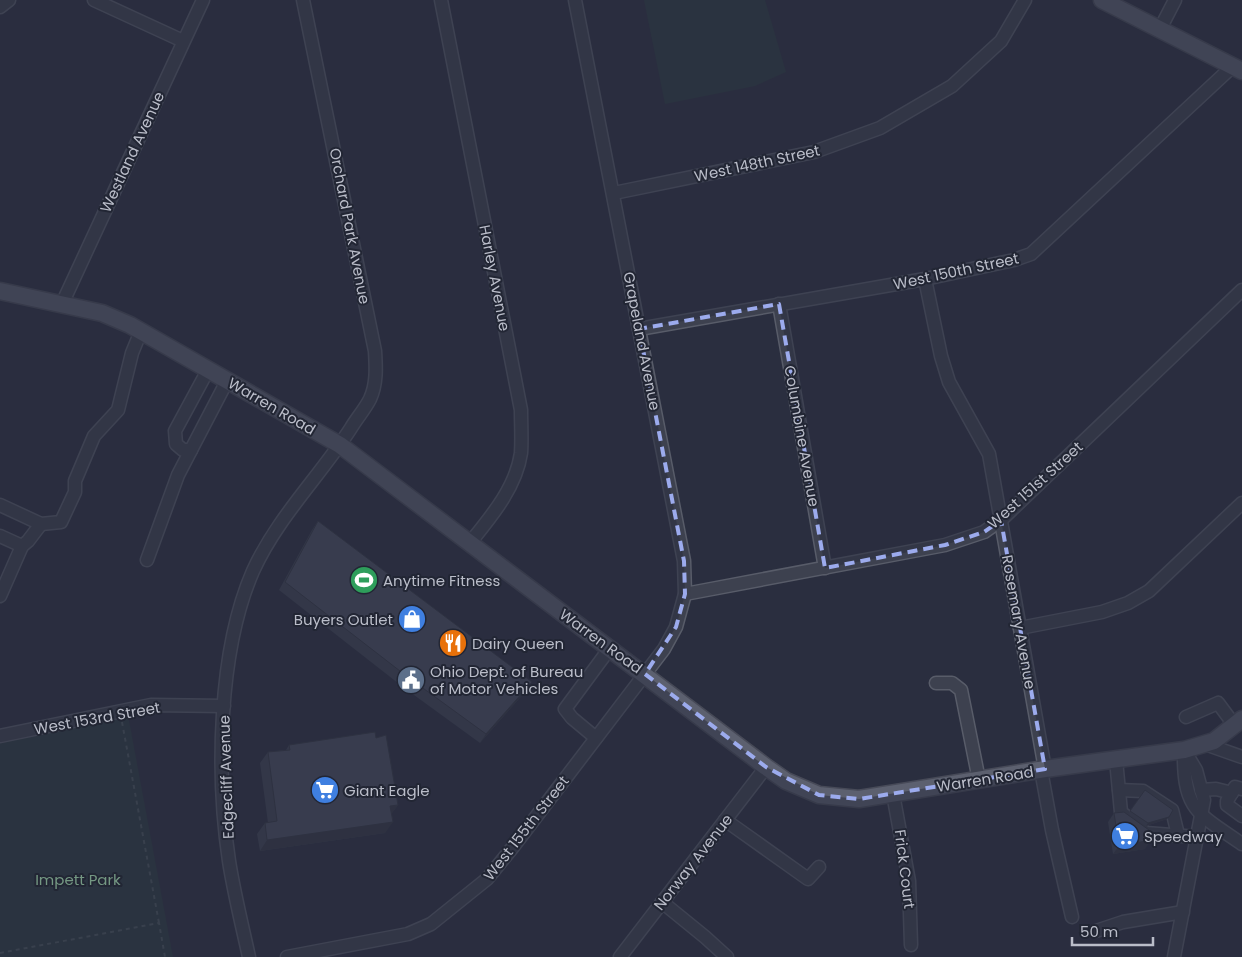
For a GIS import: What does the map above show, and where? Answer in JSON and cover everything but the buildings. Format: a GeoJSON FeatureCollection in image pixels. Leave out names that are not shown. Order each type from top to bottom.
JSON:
{"type":"FeatureCollection","features":[{"type":"Feature","properties":{"kind":"main road"},"geometry":{"type":"LineString","coordinates":[[1102,0],[1237,69]]}},
{"type":"Feature","properties":{"kind":"main road","name":"Warren Road"},"geometry":{"type":"LineString","coordinates":[[0,291],[102,313],[142,332],[340,445],[766,767],[786,781],[820,795],[858,799],[1184,750],[1214,741],[1239,723]]}},
{"type":"Feature","properties":{"kind":"street"},"geometry":{"type":"LineString","coordinates":[[0,7],[9,0]]}},
{"type":"Feature","properties":{"kind":"street"},"geometry":{"type":"LineString","coordinates":[[94,0],[183,41]]}},
{"type":"Feature","properties":{"kind":"street","name":"Westland Avenue"},"geometry":{"type":"LineString","coordinates":[[62,304],[183,41],[204,0]]}},
{"type":"Feature","properties":{"kind":"street","name":"Orchard Park Avenue"},"geometry":{"type":"LineString","coordinates":[[304,0],[375,351],[376,373],[370,398],[340,445]]}},
{"type":"Feature","properties":{"kind":"street","name":"Harley Avenue"},"geometry":{"type":"LineString","coordinates":[[441,0],[521,410],[520,454],[511,480],[498,509],[469,544]]}},
{"type":"Feature","properties":{"kind":"street","name":"Grapeland Avenue"},"geometry":{"type":"LineString","coordinates":[[575,0],[684,561],[685,594],[676,627],[668,642],[645,674]]}},
{"type":"Feature","properties":{"kind":"street","name":"West 148th Street"},"geometry":{"type":"LineString","coordinates":[[614,194],[814,152],[880,128],[952,86],[1001,41],[1025,0]]}},
{"type":"Feature","properties":{"kind":"street"},"geometry":{"type":"LineString","coordinates":[[1160,29],[1175,0]]}},
{"type":"Feature","properties":{"kind":"street","name":"West 150th Street"},"geometry":{"type":"LineString","coordinates":[[639,329],[925,279],[1014,260],[1031,254],[1237,69]]}},
{"type":"Feature","properties":{"kind":"street","name":"Rosemary Avenue"},"geometry":{"type":"LineString","coordinates":[[925,279],[941,356],[950,382],[989,454],[1020,628],[1052,830],[1072,917]]}},
{"type":"Feature","properties":{"kind":"street","name":"West 151st Street"},"geometry":{"type":"LineString","coordinates":[[685,594],[945,545],[984,532],[1001,520],[1242,290]]}},
{"type":"Feature","properties":{"kind":"street","name":"Columbine Avenue"},"geometry":{"type":"LineString","coordinates":[[779,304],[825,568]]}},
{"type":"Feature","properties":{"kind":"street"},"geometry":{"type":"LineString","coordinates":[[0,505],[41,524],[61,522],[75,492],[75,481],[94,436],[118,410],[132,353],[142,332]]}},
{"type":"Feature","properties":{"kind":"street"},"geometry":{"type":"LineString","coordinates":[[191,450],[183,450],[176,444],[175,431],[208,370]]}},
{"type":"Feature","properties":{"kind":"street"},"geometry":{"type":"LineString","coordinates":[[147,560],[178,475],[228,381]]}},
{"type":"Feature","properties":{"kind":"street","name":"Edgecliff Avenue"},"geometry":{"type":"LineString","coordinates":[[248,957],[229,861],[224,812],[224,706],[232,641],[253,570],[273,535],[340,445]]}},
{"type":"Feature","properties":{"kind":"street"},"geometry":{"type":"LineString","coordinates":[[1020,628],[1102,612],[1128,603],[1148,591],[1242,503]]}},
{"type":"Feature","properties":{"kind":"street"},"geometry":{"type":"LineString","coordinates":[[0,596],[22,546],[28,542],[41,524]]}},
{"type":"Feature","properties":{"kind":"street"},"geometry":{"type":"LineString","coordinates":[[0,536],[22,546]]}},
{"type":"Feature","properties":{"kind":"street"},"geometry":{"type":"LineString","coordinates":[[596,738],[572,718],[565,709],[610,648]]}},
{"type":"Feature","properties":{"kind":"street","name":"West 155th Street"},"geometry":{"type":"LineString","coordinates":[[287,957],[408,934],[431,924],[487,879],[645,674]]}},
{"type":"Feature","properties":{"kind":"street"},"geometry":{"type":"LineString","coordinates":[[936,683],[952,683],[961,690],[979,780]]}},
{"type":"Feature","properties":{"kind":"street"},"geometry":{"type":"LineString","coordinates":[[1186,717],[1218,703],[1239,723]]}},
{"type":"Feature","properties":{"kind":"street","name":"West 153rd Street"},"geometry":{"type":"LineString","coordinates":[[0,736],[151,705],[224,706]]}},
{"type":"Feature","properties":{"kind":"street"},"geometry":{"type":"LineString","coordinates":[[1206,744],[1242,757]]}},
{"type":"Feature","properties":{"kind":"street"},"geometry":{"type":"LineString","coordinates":[[1178,955],[1183,912],[1204,800],[1196,770],[1184,750]]}},
{"type":"Feature","properties":{"kind":"street"},"geometry":{"type":"LineString","coordinates":[[1184,750],[1184,774],[1191,803],[1200,815],[1242,844]]}},
{"type":"Feature","properties":{"kind":"street"},"geometry":{"type":"LineString","coordinates":[[1116,760],[1121,812],[1146,833],[1178,834],[1197,837]]}},
{"type":"Feature","properties":{"kind":"street","name":"Norway Avenue"},"geometry":{"type":"LineString","coordinates":[[620,957],[766,767]]}},
{"type":"Feature","properties":{"kind":"street"},"geometry":{"type":"LineString","coordinates":[[1119,790],[1143,791],[1172,810],[1178,834]]}},
{"type":"Feature","properties":{"kind":"street"},"geometry":{"type":"LineString","coordinates":[[1201,790],[1237,791],[1228,805],[1242,816]]}},
{"type":"Feature","properties":{"kind":"street","name":"Frick Court"},"geometry":{"type":"LineString","coordinates":[[893,794],[909,881],[911,945]]}},
{"type":"Feature","properties":{"kind":"street"},"geometry":{"type":"LineString","coordinates":[[725,820],[808,879],[820,867]]}},
{"type":"Feature","properties":{"kind":"street"},"geometry":{"type":"LineString","coordinates":[[662,902],[727,957]]}},
{"type":"Feature","properties":{"kind":"street"},"geometry":{"type":"LineString","coordinates":[[1096,931],[1123,922],[1183,912]]}},
{"type":"Feature","properties":{"kind":"path"},"geometry":{"type":"LineString","coordinates":[[122,722],[165,957]]}},
{"type":"Feature","properties":{"kind":"path"},"geometry":{"type":"LineString","coordinates":[[0,953],[159,923]]}},
{"type":"Feature","properties":{"kind":"highlighted area"},"geometry":{"type":"Polygon","coordinates":[[[779,304],[825,568],[945,545],[984,532],[1001,520],[1045,769],[859,799],[819,795],[766,767],[645,674],[676,627],[685,594],[684,561],[639,329],[779,304]]]}},
{"type":"Feature","properties":{"kind":"green space"},"geometry":{"type":"Polygon","coordinates":[[[644,0],[765,0],[786,72],[755,86],[665,104],[644,0]]]}},
{"type":"Feature","properties":{"kind":"green space","name":"Impett Park"},"geometry":{"type":"Polygon","coordinates":[[[128,715],[173,957],[0,957],[0,742],[128,715]]]}},
{"type":"Feature","properties":{"kind":"place","name":"Anytime Fitness"},"geometry":{"type":"Point","coordinates":[364,580]}},
{"type":"Feature","properties":{"kind":"place","name":"Buyers Outlet"},"geometry":{"type":"Point","coordinates":[412,619]}},
{"type":"Feature","properties":{"kind":"place","name":"Dairy Queen"},"geometry":{"type":"Point","coordinates":[453,643]}},
{"type":"Feature","properties":{"kind":"place","name":"Ohio Dept. of Bureau of Motor Vehicles"},"geometry":{"type":"Point","coordinates":[411,680]}},
{"type":"Feature","properties":{"kind":"place","name":"Giant Eagle"},"geometry":{"type":"Point","coordinates":[325,790]}},
{"type":"Feature","properties":{"kind":"place","name":"Speedway"},"geometry":{"type":"Point","coordinates":[1125,836]}}]}
